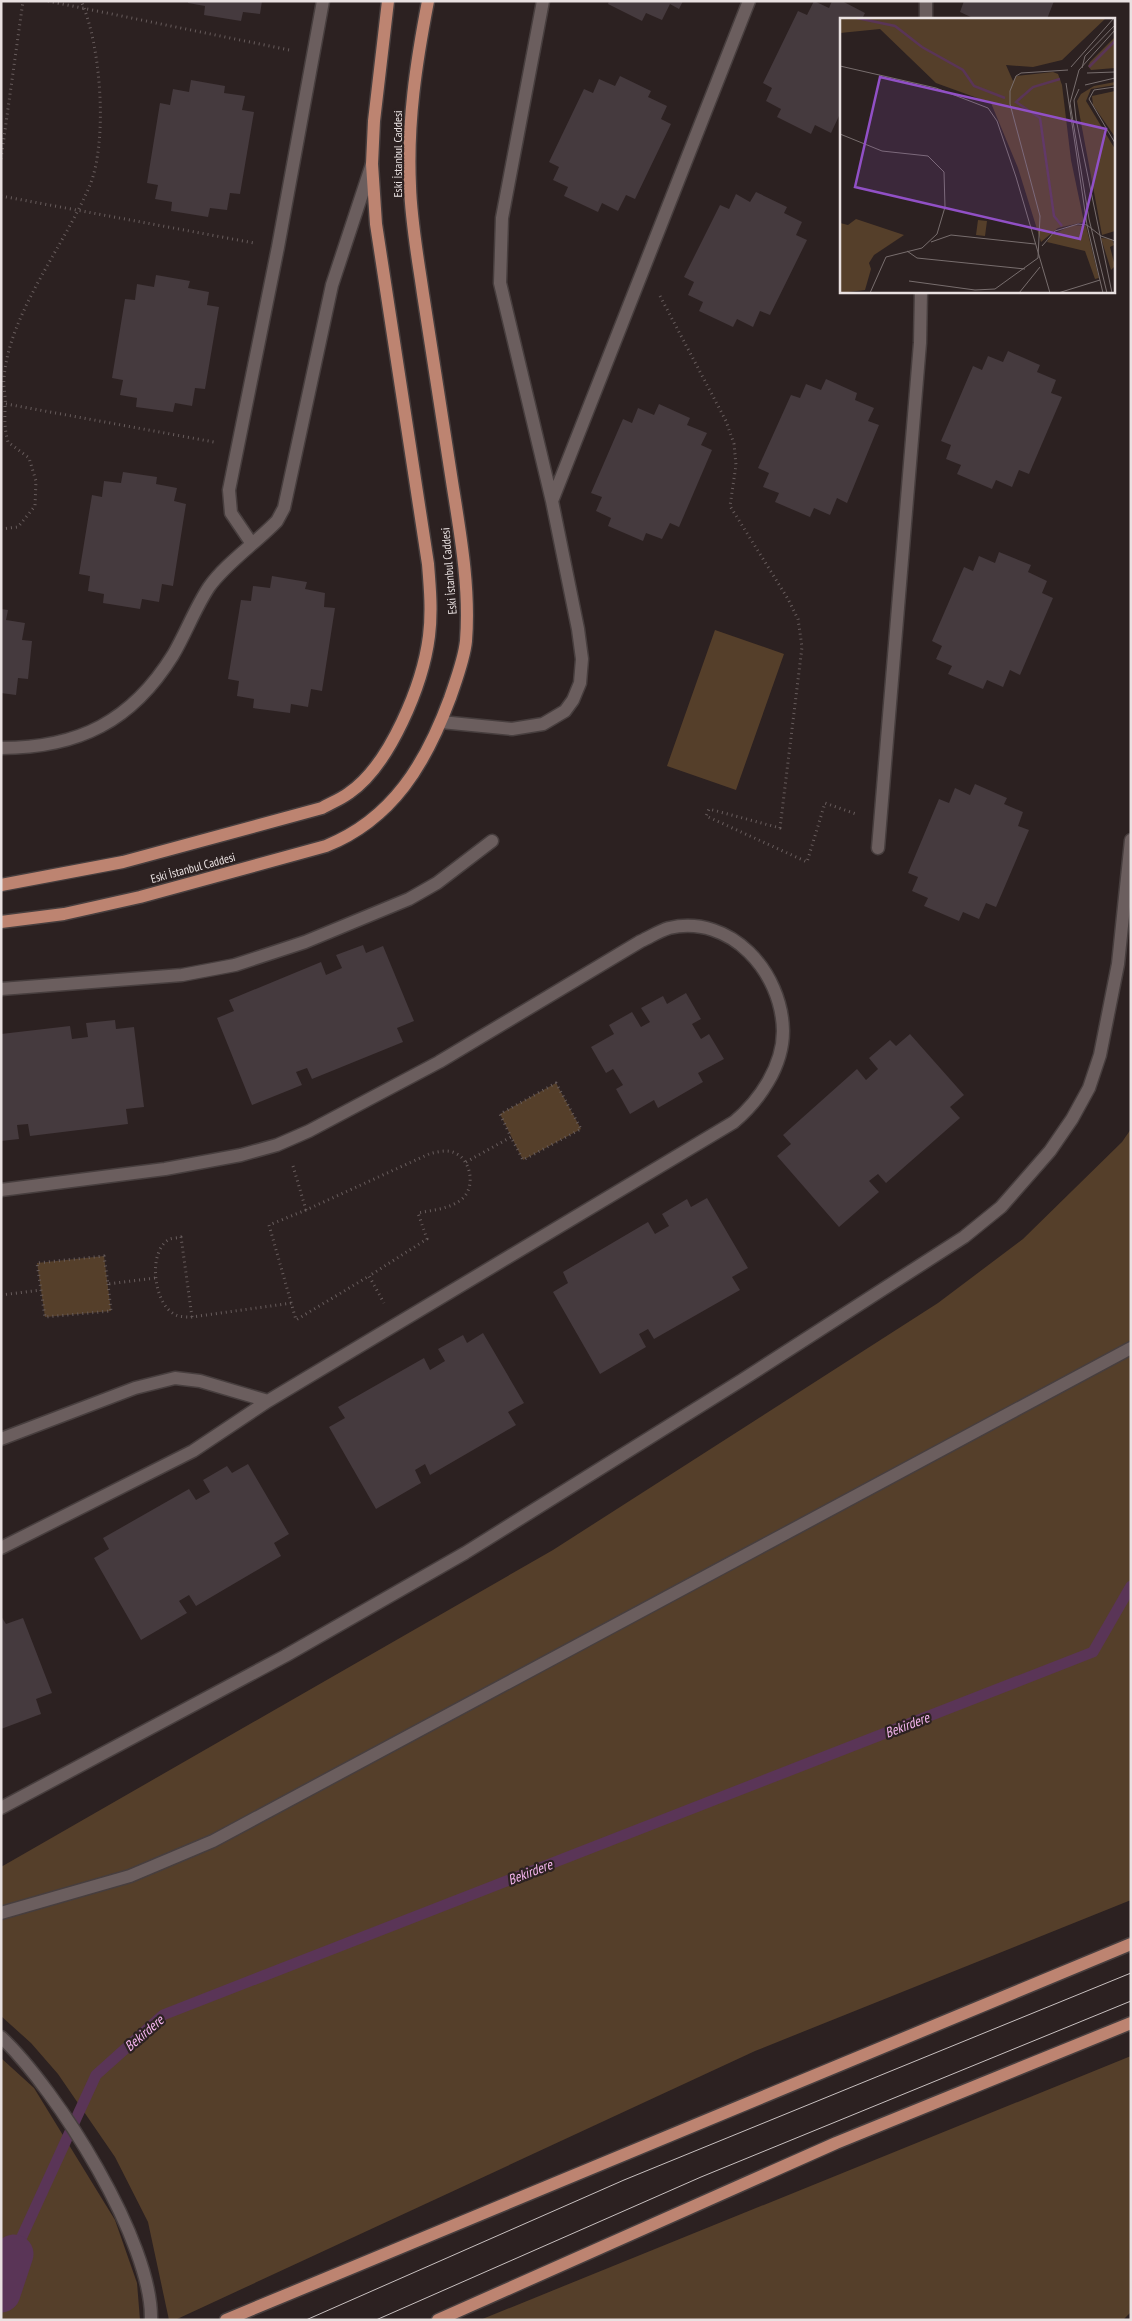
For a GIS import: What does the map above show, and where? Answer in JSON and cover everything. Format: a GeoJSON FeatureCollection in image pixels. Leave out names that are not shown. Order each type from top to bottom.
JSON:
{"type":"FeatureCollection","features":[{"type":"Feature","properties":{"kind":"main road","name":"Eski İstanbul Caddesi"},"geometry":{"type":"LineString","coordinates":[[1,886],[123,862],[322,808],[350,793],[368,774],[387,750],[404,719],[421,674],[429,637],[432,603],[428,564],[376,224],[372,164],[374,121],[388,1]]}},
{"type":"Feature","properties":{"kind":"main road","name":"Eski İstanbul Caddesi"},"geometry":{"type":"LineString","coordinates":[[1,922],[64,914],[140,897],[309,851],[350,836],[376,817],[402,792],[425,755],[441,722],[457,677],[466,644],[468,604],[461,541],[417,252],[410,186],[412,88],[428,1]]}},
{"type":"Feature","properties":{"kind":"main road"},"geometry":{"type":"LineString","coordinates":[[226,2320],[1131,1944]]}},
{"type":"Feature","properties":{"kind":"main road"},"geometry":{"type":"LineString","coordinates":[[438,2320],[836,2143],[1131,2023]]}},
{"type":"Feature","properties":{"kind":"street"},"geometry":{"type":"LineString","coordinates":[[252,544],[235,522],[229,503],[229,490],[278,248],[323,1]]}},
{"type":"Feature","properties":{"kind":"street"},"geometry":{"type":"LineString","coordinates":[[441,722],[490,728],[526,728],[543,724],[565,711],[573,700],[580,683],[582,659],[552,501],[500,283],[499,260],[502,218],[543,1]]}},
{"type":"Feature","properties":{"kind":"street"},"geometry":{"type":"LineString","coordinates":[[552,501],[749,1]]}},
{"type":"Feature","properties":{"kind":"street"},"geometry":{"type":"LineString","coordinates":[[926,1],[926,18]]}},
{"type":"Feature","properties":{"kind":"street"},"geometry":{"type":"LineString","coordinates":[[1,748],[45,745],[77,737],[106,725],[128,711],[152,686],[173,655],[210,586],[277,521],[284,508],[332,285],[372,164]]}},
{"type":"Feature","properties":{"kind":"street"},"geometry":{"type":"LineString","coordinates":[[878,848],[920,343],[921,292]]}},
{"type":"Feature","properties":{"kind":"street"},"geometry":{"type":"LineString","coordinates":[[1,1808],[284,1656],[465,1554],[956,1243],[1001,1207],[1050,1150],[1072,1119],[1089,1088],[1100,1055],[1118,964],[1131,840]]}},
{"type":"Feature","properties":{"kind":"street"},"geometry":{"type":"LineString","coordinates":[[1,988],[182,975],[235,965],[305,942],[409,899],[437,883],[492,841]]}},
{"type":"Feature","properties":{"kind":"street"},"geometry":{"type":"LineString","coordinates":[[1,1190],[165,1169],[241,1155],[285,1142],[439,1062],[641,941],[666,929],[682,926],[698,927],[718,932],[735,940],[752,956],[774,987],[780,1006],[783,1032],[771,1077],[760,1096],[748,1111],[713,1136],[268,1401],[192,1451],[1,1548]]}},
{"type":"Feature","properties":{"kind":"street"},"geometry":{"type":"LineString","coordinates":[[1,1913],[130,1876],[213,1841],[1131,1348]]}},
{"type":"Feature","properties":{"kind":"street"},"geometry":{"type":"LineString","coordinates":[[1,1439],[135,1388],[166,1380],[200,1381],[268,1401]]}},
{"type":"Feature","properties":{"kind":"street"},"geometry":{"type":"LineString","coordinates":[[1,2038],[19,2054],[44,2084],[94,2163],[119,2210],[141,2268],[151,2308],[151,2320]]}},
{"type":"Feature","properties":{"kind":"path"},"geometry":{"type":"LineString","coordinates":[[1,160],[23,1]]}},
{"type":"Feature","properties":{"kind":"path"},"geometry":{"type":"LineString","coordinates":[[48,1],[314,55]]}},
{"type":"Feature","properties":{"kind":"path"},"geometry":{"type":"LineString","coordinates":[[1,528],[18,527],[35,506],[36,489],[36,481],[29,458],[8,442],[3,422],[4,379],[8,354],[22,316],[79,211],[91,182],[94,167],[100,112],[98,71],[85,9],[81,1]]}},
{"type":"Feature","properties":{"kind":"path"},"geometry":{"type":"LineString","coordinates":[[1,196],[278,248]]}},
{"type":"Feature","properties":{"kind":"path"},"geometry":{"type":"LineString","coordinates":[[644,267],[726,421],[734,444],[736,465],[730,506],[788,599],[798,619],[802,647],[780,828],[709,809],[706,816],[807,862],[825,803],[880,822]]}},
{"type":"Feature","properties":{"kind":"path"},"geometry":{"type":"LineString","coordinates":[[3,404],[239,446]]}},
{"type":"Feature","properties":{"kind":"path"},"geometry":{"type":"LineString","coordinates":[[556,1083],[581,1129],[523,1160],[511,1137],[500,1114],[556,1083]]}},
{"type":"Feature","properties":{"kind":"path"},"geometry":{"type":"LineString","coordinates":[[466,1162],[511,1137]]}},
{"type":"Feature","properties":{"kind":"path"},"geometry":{"type":"LineString","coordinates":[[285,1142],[306,1210]]}},
{"type":"Feature","properties":{"kind":"path"},"geometry":{"type":"LineString","coordinates":[[442,1151],[455,1153],[466,1162],[470,1172],[470,1186],[464,1198],[450,1206],[418,1213],[427,1239],[296,1320],[269,1225],[306,1210],[428,1154],[442,1151]]}},
{"type":"Feature","properties":{"kind":"path"},"geometry":{"type":"LineString","coordinates":[[192,1317],[182,1237],[168,1240],[162,1247],[157,1261],[155,1278],[158,1293],[166,1307],[176,1315],[192,1317],[292,1303]]}},
{"type":"Feature","properties":{"kind":"path"},"geometry":{"type":"LineString","coordinates":[[104,1256],[108,1284],[111,1311],[45,1317],[37,1263],[104,1256]]}},
{"type":"Feature","properties":{"kind":"path"},"geometry":{"type":"LineString","coordinates":[[369,1276],[397,1324]]}},
{"type":"Feature","properties":{"kind":"path"},"geometry":{"type":"LineString","coordinates":[[108,1284],[155,1278]]}},
{"type":"Feature","properties":{"kind":"path"},"geometry":{"type":"LineString","coordinates":[[1,1295],[41,1290]]}},
{"type":"Feature","properties":{"kind":"shaded area"},"geometry":{"type":"Polygon","coordinates":[[[715,630],[784,654],[736,790],[667,766],[715,630]]]}},
{"type":"Feature","properties":{"kind":"shaded area"},"geometry":{"type":"Polygon","coordinates":[[[556,1083],[581,1129],[523,1160],[500,1114],[556,1083]]]}},
{"type":"Feature","properties":{"kind":"shaded area"},"geometry":{"type":"Polygon","coordinates":[[[1131,1129],[1131,1900],[755,2051],[175,2320],[169,2320],[148,2222],[115,2157],[58,2074],[31,2043],[1,2016],[1,1867],[553,1550],[938,1303],[1023,1239],[1122,1142],[1131,1129]]]}},
{"type":"Feature","properties":{"kind":"shaded area"},"geometry":{"type":"Polygon","coordinates":[[[104,1256],[111,1311],[45,1317],[37,1263],[104,1256]]]}},
{"type":"Feature","properties":{"kind":"shaded area"},"geometry":{"type":"Polygon","coordinates":[[[1131,2056],[1131,2312],[1123,2320],[480,2320],[1131,2056]]]}},
{"type":"Feature","properties":{"kind":"shaded area"},"geometry":{"type":"Polygon","coordinates":[[[1,2058],[34,2088],[115,2220],[137,2283],[140,2320],[1,2320],[1,2058]]]}},
{"type":"Feature","properties":{"kind":"building"},"geometry":{"type":"Polygon","coordinates":[[[188,1],[262,1],[260,14],[243,12],[241,21],[204,15],[205,6],[188,3],[188,1]]]}},
{"type":"Feature","properties":{"kind":"building"},"geometry":{"type":"Polygon","coordinates":[[[609,1],[683,1],[679,9],[670,4],[662,20],[646,13],[642,21],[608,4],[609,1]]]}},
{"type":"Feature","properties":{"kind":"building"},"geometry":{"type":"Polygon","coordinates":[[[814,1],[829,8],[832,1],[842,1],[865,13],[862,18],[840,18],[840,116],[831,133],[815,125],[811,134],[777,117],[781,109],[766,101],[772,88],[763,83],[798,11],[807,15],[814,1]]]}},
{"type":"Feature","properties":{"kind":"building"},"geometry":{"type":"Polygon","coordinates":[[[964,1],[1054,1],[1047,18],[973,18],[960,12],[964,1]]]}},
{"type":"Feature","properties":{"kind":"building"},"geometry":{"type":"Polygon","coordinates":[[[620,76],[651,91],[648,97],[667,106],[661,119],[671,124],[635,199],[626,195],[618,211],[602,203],[598,212],[564,196],[568,187],[553,180],[559,167],[549,162],[584,89],[593,93],[599,79],[615,86],[620,76]]]}},
{"type":"Feature","properties":{"kind":"building"},"geometry":{"type":"Polygon","coordinates":[[[191,80],[225,86],[224,93],[245,96],[242,110],[254,112],[240,194],[230,193],[227,210],[210,208],[208,217],[171,211],[172,202],[155,199],[158,185],[147,183],[160,103],[170,105],[173,89],[189,92],[191,80]]]}},
{"type":"Feature","properties":{"kind":"building"},"geometry":{"type":"Polygon","coordinates":[[[756,192],[787,207],[784,213],[802,222],[796,235],[807,240],[770,315],[760,311],[753,327],[737,319],[733,327],[699,311],[703,302],[688,295],[694,282],[684,277],[720,205],[729,209],[736,194],[750,202],[756,192]]]}},
{"type":"Feature","properties":{"kind":"building"},"geometry":{"type":"Polygon","coordinates":[[[156,275],[190,281],[188,288],[209,292],[207,305],[219,307],[205,389],[195,388],[192,406],[175,403],[173,412],[136,407],[137,398],[120,395],[123,380],[112,378],[125,299],[135,300],[137,284],[154,287],[156,275]]]}},
{"type":"Feature","properties":{"kind":"building"},"geometry":{"type":"Polygon","coordinates":[[[1008,351],[1040,365],[1037,372],[1056,380],[1051,393],[1062,397],[1029,474],[1019,470],[1012,487],[996,480],[992,489],[957,474],[961,465],[946,459],[951,445],[941,441],[973,366],[982,370],[988,356],[1003,362],[1008,351]]]}},
{"type":"Feature","properties":{"kind":"building"},"geometry":{"type":"Polygon","coordinates":[[[826,379],[857,393],[855,400],[874,408],[868,421],[879,425],[847,503],[837,498],[830,515],[814,508],[810,517],[775,502],[779,493],[763,487],[769,473],[758,468],[791,395],[800,398],[806,384],[821,390],[826,379]]]}},
{"type":"Feature","properties":{"kind":"building"},"geometry":{"type":"Polygon","coordinates":[[[659,404],[690,418],[687,425],[707,433],[701,445],[712,450],[679,527],[670,523],[662,539],[646,533],[643,541],[608,526],[611,518],[596,511],[602,497],[591,493],[623,419],[632,423],[638,408],[654,415],[659,404]]]}},
{"type":"Feature","properties":{"kind":"building"},"geometry":{"type":"Polygon","coordinates":[[[123,472],[157,477],[156,484],[177,488],[174,501],[186,504],[173,586],[162,584],[159,602],[142,599],[140,609],[103,603],[104,594],[88,591],[90,576],[79,574],[92,495],[102,497],[104,481],[121,483],[123,472]]]}},
{"type":"Feature","properties":{"kind":"building"},"geometry":{"type":"Polygon","coordinates":[[[999,552],[1031,565],[1028,572],[1047,581],[1042,593],[1053,598],[1020,675],[1010,670],[1003,687],[987,680],[983,689],[948,674],[952,666],[936,659],[942,646],[932,641],[964,567],[973,571],[979,556],[995,563],[999,552]]]}},
{"type":"Feature","properties":{"kind":"building"},"geometry":{"type":"Polygon","coordinates":[[[272,576],[307,582],[305,589],[325,593],[324,607],[335,608],[322,691],[311,689],[308,707],[291,704],[290,713],[253,708],[254,699],[237,696],[239,681],[228,679],[241,600],[251,601],[253,586],[270,588],[272,576]]]}},
{"type":"Feature","properties":{"kind":"building"},"geometry":{"type":"Polygon","coordinates":[[[1,609],[8,610],[6,620],[25,623],[22,640],[32,641],[28,679],[18,678],[16,695],[1,693],[1,609]]]}},
{"type":"Feature","properties":{"kind":"building"},"geometry":{"type":"Polygon","coordinates":[[[975,784],[1007,798],[1004,804],[1023,812],[1018,826],[1029,830],[996,907],[986,903],[979,919],[963,912],[959,921],[924,906],[928,898],[912,891],[918,877],[908,873],[939,799],[949,803],[955,788],[970,795],[975,784]]]}},
{"type":"Feature","properties":{"kind":"building"},"geometry":{"type":"Polygon","coordinates":[[[363,945],[366,953],[383,946],[414,1021],[397,1028],[403,1042],[312,1079],[307,1068],[296,1072],[302,1085],[252,1105],[217,1018],[234,1011],[229,1000],[321,962],[326,975],[342,968],[336,955],[363,945]]]}},
{"type":"Feature","properties":{"kind":"building"},"geometry":{"type":"Polygon","coordinates":[[[686,993],[701,1019],[692,1024],[701,1039],[709,1034],[724,1059],[698,1073],[703,1082],[658,1108],[654,1100],[630,1114],[616,1089],[623,1085],[613,1069],[606,1073],[591,1047],[614,1034],[609,1025],[632,1012],[641,1027],[650,1022],[641,1008],[663,996],[667,1004],[686,993]]]}},
{"type":"Feature","properties":{"kind":"building"},"geometry":{"type":"Polygon","coordinates":[[[115,1020],[116,1029],[134,1027],[144,1107],[126,1109],[128,1124],[30,1136],[28,1124],[17,1125],[19,1139],[1,1141],[1,1034],[70,1026],[72,1039],[88,1037],[86,1023],[115,1020]]]}},
{"type":"Feature","properties":{"kind":"building"},"geometry":{"type":"Polygon","coordinates":[[[910,1034],[964,1095],[950,1107],[960,1118],[886,1183],[878,1174],[869,1181],[879,1192],[839,1227],[777,1156],[791,1144],[783,1135],[857,1069],[866,1080],[878,1069],[869,1058],[890,1040],[896,1046],[910,1034]]]}},
{"type":"Feature","properties":{"kind":"building"},"geometry":{"type":"Polygon","coordinates":[[[707,1198],[748,1268],[732,1277],[740,1290],[654,1339],[648,1329],[639,1334],[646,1347],[600,1374],[553,1292],[568,1283],[563,1272],[648,1222],[655,1234],[669,1226],[662,1214],[687,1199],[691,1207],[707,1198]]]}},
{"type":"Feature","properties":{"kind":"building"},"geometry":{"type":"Polygon","coordinates":[[[483,1333],[524,1403],[508,1412],[516,1425],[430,1475],[425,1464],[415,1470],[421,1483],[376,1509],[329,1427],[345,1418],[338,1407],[424,1358],[430,1370],[445,1361],[438,1349],[463,1335],[467,1343],[483,1333]]]}},
{"type":"Feature","properties":{"kind":"building"},"geometry":{"type":"Polygon","coordinates":[[[248,1464],[289,1534],[274,1543],[281,1556],[196,1606],[189,1595],[179,1601],[187,1613],[141,1640],[94,1558],[109,1549],[103,1538],[189,1489],[196,1500],[210,1492],[203,1480],[227,1466],[232,1473],[248,1464]]]}},
{"type":"Feature","properties":{"kind":"building"},"geometry":{"type":"Polygon","coordinates":[[[1,1616],[6,1624],[23,1618],[52,1693],[36,1699],[41,1714],[1,1729],[1,1616]]]}},
{"type":"Feature","properties":{"kind":"waterway","name":"Bekirdere"},"geometry":{"type":"LineString","coordinates":[[14,2254],[96,2075],[163,2015],[1093,1652],[1131,1586]]}},
{"type":"Feature","properties":{"kind":"waterway"},"geometry":{"type":"LineString","coordinates":[[1,2293],[14,2254]]}},
{"type":"Feature","properties":{"kind":"tram line"},"geometry":{"type":"LineString","coordinates":[[306,2320],[624,2180],[1131,1973]]}},
{"type":"Feature","properties":{"kind":"tram line"},"geometry":{"type":"LineString","coordinates":[[376,2320],[701,2177],[1131,2001]]}}]}
